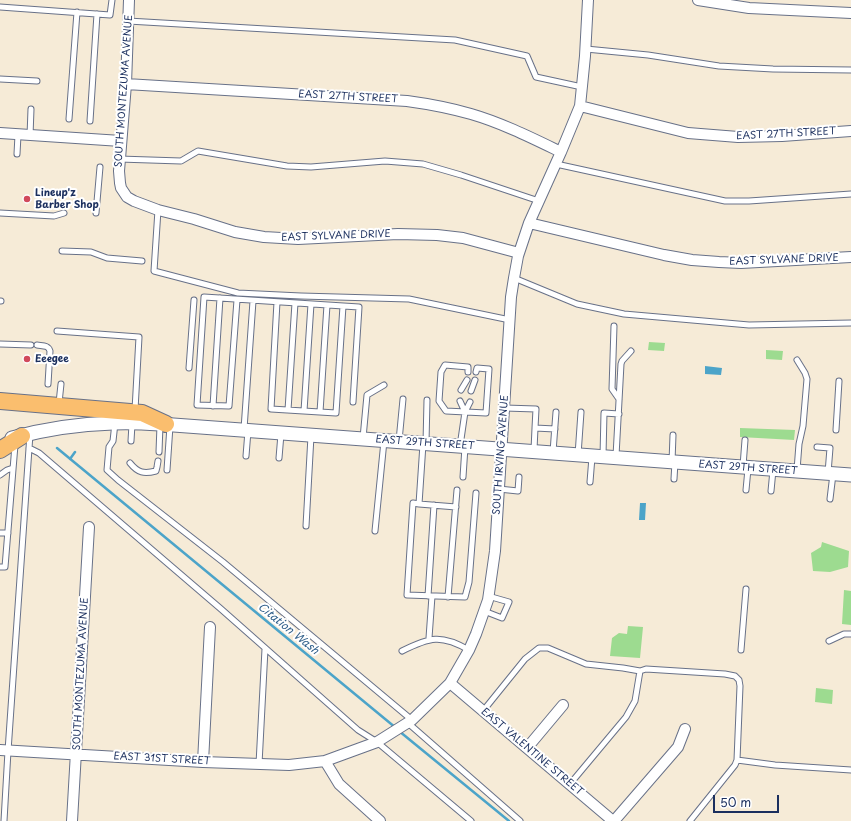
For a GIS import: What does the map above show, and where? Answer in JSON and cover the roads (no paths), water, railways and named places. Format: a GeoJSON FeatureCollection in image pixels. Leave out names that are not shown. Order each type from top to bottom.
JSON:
{"type":"FeatureCollection","features":[{"type":"Feature","properties":{"kind":"main road"},"geometry":{"type":"LineString","coordinates":[[0,402],[59,406],[134,418],[142,413],[165,424]]}},
{"type":"Feature","properties":{"kind":"main road"},"geometry":{"type":"LineString","coordinates":[[0,450],[19,440]]}},
{"type":"Feature","properties":{"kind":"street","name":"SOUTH MONTEZUMA AVENUE"},"geometry":{"type":"LineString","coordinates":[[120,182],[118,171],[126,84],[130,0]]}},
{"type":"Feature","properties":{"kind":"street","name":"SOUTH IRVING AVENUE"},"geometry":{"type":"LineString","coordinates":[[325,761],[377,742],[410,721],[450,683],[469,650],[484,611],[488,596],[495,551],[514,278],[519,253],[529,223],[562,152],[580,106],[586,49],[588,0]]}},
{"type":"Feature","properties":{"kind":"street"},"geometry":{"type":"LineString","coordinates":[[698,0],[749,8],[851,13]]}},
{"type":"Feature","properties":{"kind":"street","name":"EAST 27TH STREET"},"geometry":{"type":"LineString","coordinates":[[126,84],[423,103],[470,114],[490,121],[562,152]]}},
{"type":"Feature","properties":{"kind":"street","name":"EAST 27TH STREET"},"geometry":{"type":"LineString","coordinates":[[580,106],[688,133],[738,137],[782,136],[851,131]]}},
{"type":"Feature","properties":{"kind":"street"},"geometry":{"type":"LineString","coordinates":[[0,133],[121,141]]}},
{"type":"Feature","properties":{"kind":"street","name":"EAST SYLVANE DRIVE"},"geometry":{"type":"LineString","coordinates":[[120,182],[127,197],[158,210],[194,219],[235,232],[264,237],[298,239],[398,234],[437,235],[463,238],[519,253]]}},
{"type":"Feature","properties":{"kind":"street","name":"EAST SYLVANE DRIVE"},"geometry":{"type":"LineString","coordinates":[[529,223],[664,255],[692,260],[741,263],[851,257]]}},
{"type":"Feature","properties":{"kind":"street"},"geometry":{"type":"LineString","coordinates":[[19,440],[70,426],[115,422],[134,418]]}},
{"type":"Feature","properties":{"kind":"street","name":"EAST 29TH STREET"},"geometry":{"type":"LineString","coordinates":[[165,424],[578,454],[851,476]]}},
{"type":"Feature","properties":{"kind":"street","name":"SOUTH MONTEZUMA AVENUE"},"geometry":{"type":"LineString","coordinates":[[72,821],[89,527]]}},
{"type":"Feature","properties":{"kind":"street"},"geometry":{"type":"LineString","coordinates":[[203,762],[210,627]]}},
{"type":"Feature","properties":{"kind":"street","name":"EAST VALENTINE STREET"},"geometry":{"type":"LineString","coordinates":[[450,683],[614,821]]}},
{"type":"Feature","properties":{"kind":"street"},"geometry":{"type":"LineString","coordinates":[[527,748],[563,705]]}},
{"type":"Feature","properties":{"kind":"street"},"geometry":{"type":"LineString","coordinates":[[614,821],[678,747],[685,729]]}},
{"type":"Feature","properties":{"kind":"street","name":"EAST 31ST STREET"},"geometry":{"type":"LineString","coordinates":[[4,750],[259,764],[289,765],[325,761]]}},
{"type":"Feature","properties":{"kind":"street"},"geometry":{"type":"LineString","coordinates":[[325,761],[339,784],[380,821]]}},
{"type":"Feature","properties":{"kind":"lane"},"geometry":{"type":"LineString","coordinates":[[0,7],[110,15],[112,0]]}},
{"type":"Feature","properties":{"kind":"lane"},"geometry":{"type":"LineString","coordinates":[[70,119],[77,12]]}},
{"type":"Feature","properties":{"kind":"lane"},"geometry":{"type":"LineString","coordinates":[[90,121],[97,14]]}},
{"type":"Feature","properties":{"kind":"lane"},"geometry":{"type":"LineString","coordinates":[[128,21],[455,40],[527,56],[536,77],[582,87]]}},
{"type":"Feature","properties":{"kind":"lane"},"geometry":{"type":"LineString","coordinates":[[586,49],[648,55],[719,66],[773,69],[851,70]]}},
{"type":"Feature","properties":{"kind":"lane"},"geometry":{"type":"LineString","coordinates":[[0,79],[38,81]]}},
{"type":"Feature","properties":{"kind":"lane"},"geometry":{"type":"LineString","coordinates":[[30,136],[31,109]]}},
{"type":"Feature","properties":{"kind":"lane"},"geometry":{"type":"LineString","coordinates":[[17,154],[18,135]]}},
{"type":"Feature","properties":{"kind":"lane"},"geometry":{"type":"LineString","coordinates":[[119,158],[181,161],[198,151],[287,166],[311,167],[384,161],[423,164],[539,201]]}},
{"type":"Feature","properties":{"kind":"lane"},"geometry":{"type":"LineString","coordinates":[[556,164],[725,201],[749,201],[851,194]]}},
{"type":"Feature","properties":{"kind":"lane"},"geometry":{"type":"LineString","coordinates":[[96,213],[100,167]]}},
{"type":"Feature","properties":{"kind":"lane"},"geometry":{"type":"LineString","coordinates":[[158,210],[154,271],[238,293],[410,299],[510,320]]}},
{"type":"Feature","properties":{"kind":"lane"},"geometry":{"type":"LineString","coordinates":[[0,214],[54,216],[64,213]]}},
{"type":"Feature","properties":{"kind":"lane"},"geometry":{"type":"LineString","coordinates":[[62,251],[91,252],[107,258],[142,261]]}},
{"type":"Feature","properties":{"kind":"lane"},"geometry":{"type":"LineString","coordinates":[[514,278],[576,304],[624,314],[749,325],[851,323]]}},
{"type":"Feature","properties":{"kind":"lane"},"geometry":{"type":"LineString","coordinates":[[237,300],[229,406],[197,405],[204,298],[359,307],[352,402]]}},
{"type":"Feature","properties":{"kind":"lane"},"geometry":{"type":"LineString","coordinates":[[214,406],[220,298]]}},
{"type":"Feature","properties":{"kind":"lane"},"geometry":{"type":"LineString","coordinates":[[190,368],[194,300]]}},
{"type":"Feature","properties":{"kind":"lane"},"geometry":{"type":"LineString","coordinates":[[246,456],[253,301]]}},
{"type":"Feature","properties":{"kind":"lane"},"geometry":{"type":"LineString","coordinates":[[277,302],[271,409],[336,413],[343,306]]}},
{"type":"Feature","properties":{"kind":"lane"},"geometry":{"type":"LineString","coordinates":[[288,410],[295,303]]}},
{"type":"Feature","properties":{"kind":"lane"},"geometry":{"type":"LineString","coordinates":[[304,411],[311,304]]}},
{"type":"Feature","properties":{"kind":"lane"},"geometry":{"type":"LineString","coordinates":[[320,412],[327,305]]}},
{"type":"Feature","properties":{"kind":"lane"},"geometry":{"type":"LineString","coordinates":[[614,326],[612,389],[619,400]]}},
{"type":"Feature","properties":{"kind":"lane"},"geometry":{"type":"LineString","coordinates":[[57,331],[139,337],[134,418],[131,441]]}},
{"type":"Feature","properties":{"kind":"lane"},"geometry":{"type":"LineString","coordinates":[[0,344],[34,345],[46,346],[49,348],[48,384]]}},
{"type":"Feature","properties":{"kind":"lane"},"geometry":{"type":"LineString","coordinates":[[616,458],[621,364],[631,351]]}},
{"type":"Feature","properties":{"kind":"lane"},"geometry":{"type":"LineString","coordinates":[[796,360],[805,373],[807,379],[797,471]]}},
{"type":"Feature","properties":{"kind":"lane"},"geometry":{"type":"LineString","coordinates":[[445,365],[476,370],[489,369],[486,413],[465,412],[446,411],[440,401],[441,372],[445,365]]}},
{"type":"Feature","properties":{"kind":"lane"},"geometry":{"type":"LineString","coordinates":[[461,390],[467,380]]}},
{"type":"Feature","properties":{"kind":"lane"},"geometry":{"type":"LineString","coordinates":[[471,391],[475,380]]}},
{"type":"Feature","properties":{"kind":"lane"},"geometry":{"type":"LineString","coordinates":[[836,430],[839,381]]}},
{"type":"Feature","properties":{"kind":"lane"},"geometry":{"type":"LineString","coordinates":[[59,406],[61,384]]}},
{"type":"Feature","properties":{"kind":"lane"},"geometry":{"type":"LineString","coordinates":[[363,439],[367,395],[384,385]]}},
{"type":"Feature","properties":{"kind":"lane"},"geometry":{"type":"LineString","coordinates":[[399,441],[402,399]]}},
{"type":"Feature","properties":{"kind":"lane"},"geometry":{"type":"LineString","coordinates":[[419,504],[428,400]]}},
{"type":"Feature","properties":{"kind":"lane"},"geometry":{"type":"LineString","coordinates":[[460,401],[465,412]]}},
{"type":"Feature","properties":{"kind":"lane"},"geometry":{"type":"LineString","coordinates":[[463,477],[465,412],[470,402]]}},
{"type":"Feature","properties":{"kind":"lane"},"geometry":{"type":"LineString","coordinates":[[505,408],[536,409],[534,451]]}},
{"type":"Feature","properties":{"kind":"lane"},"geometry":{"type":"LineString","coordinates":[[553,453],[556,412]]}},
{"type":"Feature","properties":{"kind":"lane"},"geometry":{"type":"LineString","coordinates":[[578,454],[581,412]]}},
{"type":"Feature","properties":{"kind":"lane"},"geometry":{"type":"LineString","coordinates":[[590,482],[597,456],[604,413],[618,414]]}},
{"type":"Feature","properties":{"kind":"lane"},"geometry":{"type":"LineString","coordinates":[[115,422],[113,441],[109,447],[107,470],[223,562],[410,721],[520,821]]}},
{"type":"Feature","properties":{"kind":"lane"},"geometry":{"type":"LineString","coordinates":[[159,452],[165,424]]}},
{"type":"Feature","properties":{"kind":"lane"},"geometry":{"type":"LineString","coordinates":[[165,424],[167,470]]}},
{"type":"Feature","properties":{"kind":"lane"},"geometry":{"type":"LineString","coordinates":[[535,428],[555,429]]}},
{"type":"Feature","properties":{"kind":"lane"},"geometry":{"type":"LineString","coordinates":[[279,458],[281,433]]}},
{"type":"Feature","properties":{"kind":"lane"},"geometry":{"type":"LineString","coordinates":[[306,526],[311,435]]}},
{"type":"Feature","properties":{"kind":"lane"},"geometry":{"type":"LineString","coordinates":[[673,435],[674,479]]}},
{"type":"Feature","properties":{"kind":"lane"},"geometry":{"type":"LineString","coordinates":[[0,567],[5,567],[13,468],[19,440]]}},
{"type":"Feature","properties":{"kind":"lane"},"geometry":{"type":"LineString","coordinates":[[19,440],[57,469],[358,730],[377,742],[471,821]]}},
{"type":"Feature","properties":{"kind":"lane"},"geometry":{"type":"LineString","coordinates":[[4,821],[4,750],[19,440]]}},
{"type":"Feature","properties":{"kind":"lane"},"geometry":{"type":"LineString","coordinates":[[375,530],[384,440]]}},
{"type":"Feature","properties":{"kind":"lane"},"geometry":{"type":"LineString","coordinates":[[745,440],[746,490]]}},
{"type":"Feature","properties":{"kind":"lane"},"geometry":{"type":"LineString","coordinates":[[817,447],[830,448],[830,499]]}},
{"type":"Feature","properties":{"kind":"lane"},"geometry":{"type":"LineString","coordinates":[[130,463],[134,468],[141,472],[148,473],[156,471],[158,461]]}},
{"type":"Feature","properties":{"kind":"lane"},"geometry":{"type":"LineString","coordinates":[[0,474],[13,468]]}},
{"type":"Feature","properties":{"kind":"lane"},"geometry":{"type":"LineString","coordinates":[[771,491],[773,469]]}},
{"type":"Feature","properties":{"kind":"lane"},"geometry":{"type":"LineString","coordinates":[[499,489],[518,491],[519,477]]}},
{"type":"Feature","properties":{"kind":"lane"},"geometry":{"type":"LineString","coordinates":[[448,597],[457,490]]}},
{"type":"Feature","properties":{"kind":"lane"},"geometry":{"type":"LineString","coordinates":[[456,507],[413,503],[407,595],[465,598],[469,582],[476,494]]}},
{"type":"Feature","properties":{"kind":"lane"},"geometry":{"type":"LineString","coordinates":[[429,638],[434,505]]}},
{"type":"Feature","properties":{"kind":"lane"},"geometry":{"type":"LineString","coordinates":[[0,533],[8,533]]}},
{"type":"Feature","properties":{"kind":"lane"},"geometry":{"type":"LineString","coordinates":[[741,650],[746,589]]}},
{"type":"Feature","properties":{"kind":"lane"},"geometry":{"type":"LineString","coordinates":[[484,611],[502,618],[509,602],[488,596]]}},
{"type":"Feature","properties":{"kind":"lane"},"geometry":{"type":"LineString","coordinates":[[829,641],[844,634],[851,634]]}},
{"type":"Feature","properties":{"kind":"lane"},"geometry":{"type":"LineString","coordinates":[[402,651],[416,644],[434,639],[450,641],[469,650]]}},
{"type":"Feature","properties":{"kind":"lane"},"geometry":{"type":"LineString","coordinates":[[483,711],[525,660],[539,648],[548,648],[586,664],[640,671],[646,669],[725,674],[735,676],[739,680],[740,686],[737,760],[735,765],[690,821]]}},
{"type":"Feature","properties":{"kind":"lane"},"geometry":{"type":"LineString","coordinates":[[259,764],[266,649]]}},
{"type":"Feature","properties":{"kind":"lane"},"geometry":{"type":"LineString","coordinates":[[570,784],[626,717],[635,701],[640,671]]}},
{"type":"Feature","properties":{"kind":"lane"},"geometry":{"type":"LineString","coordinates":[[737,760],[851,770]]}},
{"type":"Feature","properties":{"kind":"water"},"geometry":{"type":"Polygon","coordinates":[[[705,366],[722,368],[721,375],[705,374],[705,366]]]}},
{"type":"Feature","properties":{"kind":"water"},"geometry":{"type":"Polygon","coordinates":[[[640,503],[646,503],[645,520],[639,520],[640,503]]]}},
{"type":"Feature","properties":{"kind":"waterway","name":"Citation Wash"},"geometry":{"type":"LineString","coordinates":[[57,448],[396,728]]}},
{"type":"Feature","properties":{"kind":"waterway"},"geometry":{"type":"LineString","coordinates":[[70,459],[75,452]]}},
{"type":"Feature","properties":{"kind":"waterway","name":"Citation Wash"},"geometry":{"type":"LineString","coordinates":[[399,731],[509,821]]}},
{"type":"Feature","properties":{"kind":"place","name":"Lineup'z Barber Shop"},"geometry":{"type":"Point","coordinates":[27,199]}},
{"type":"Feature","properties":{"kind":"place","name":"Eeegee"},"geometry":{"type":"Point","coordinates":[27,359]}}]}
